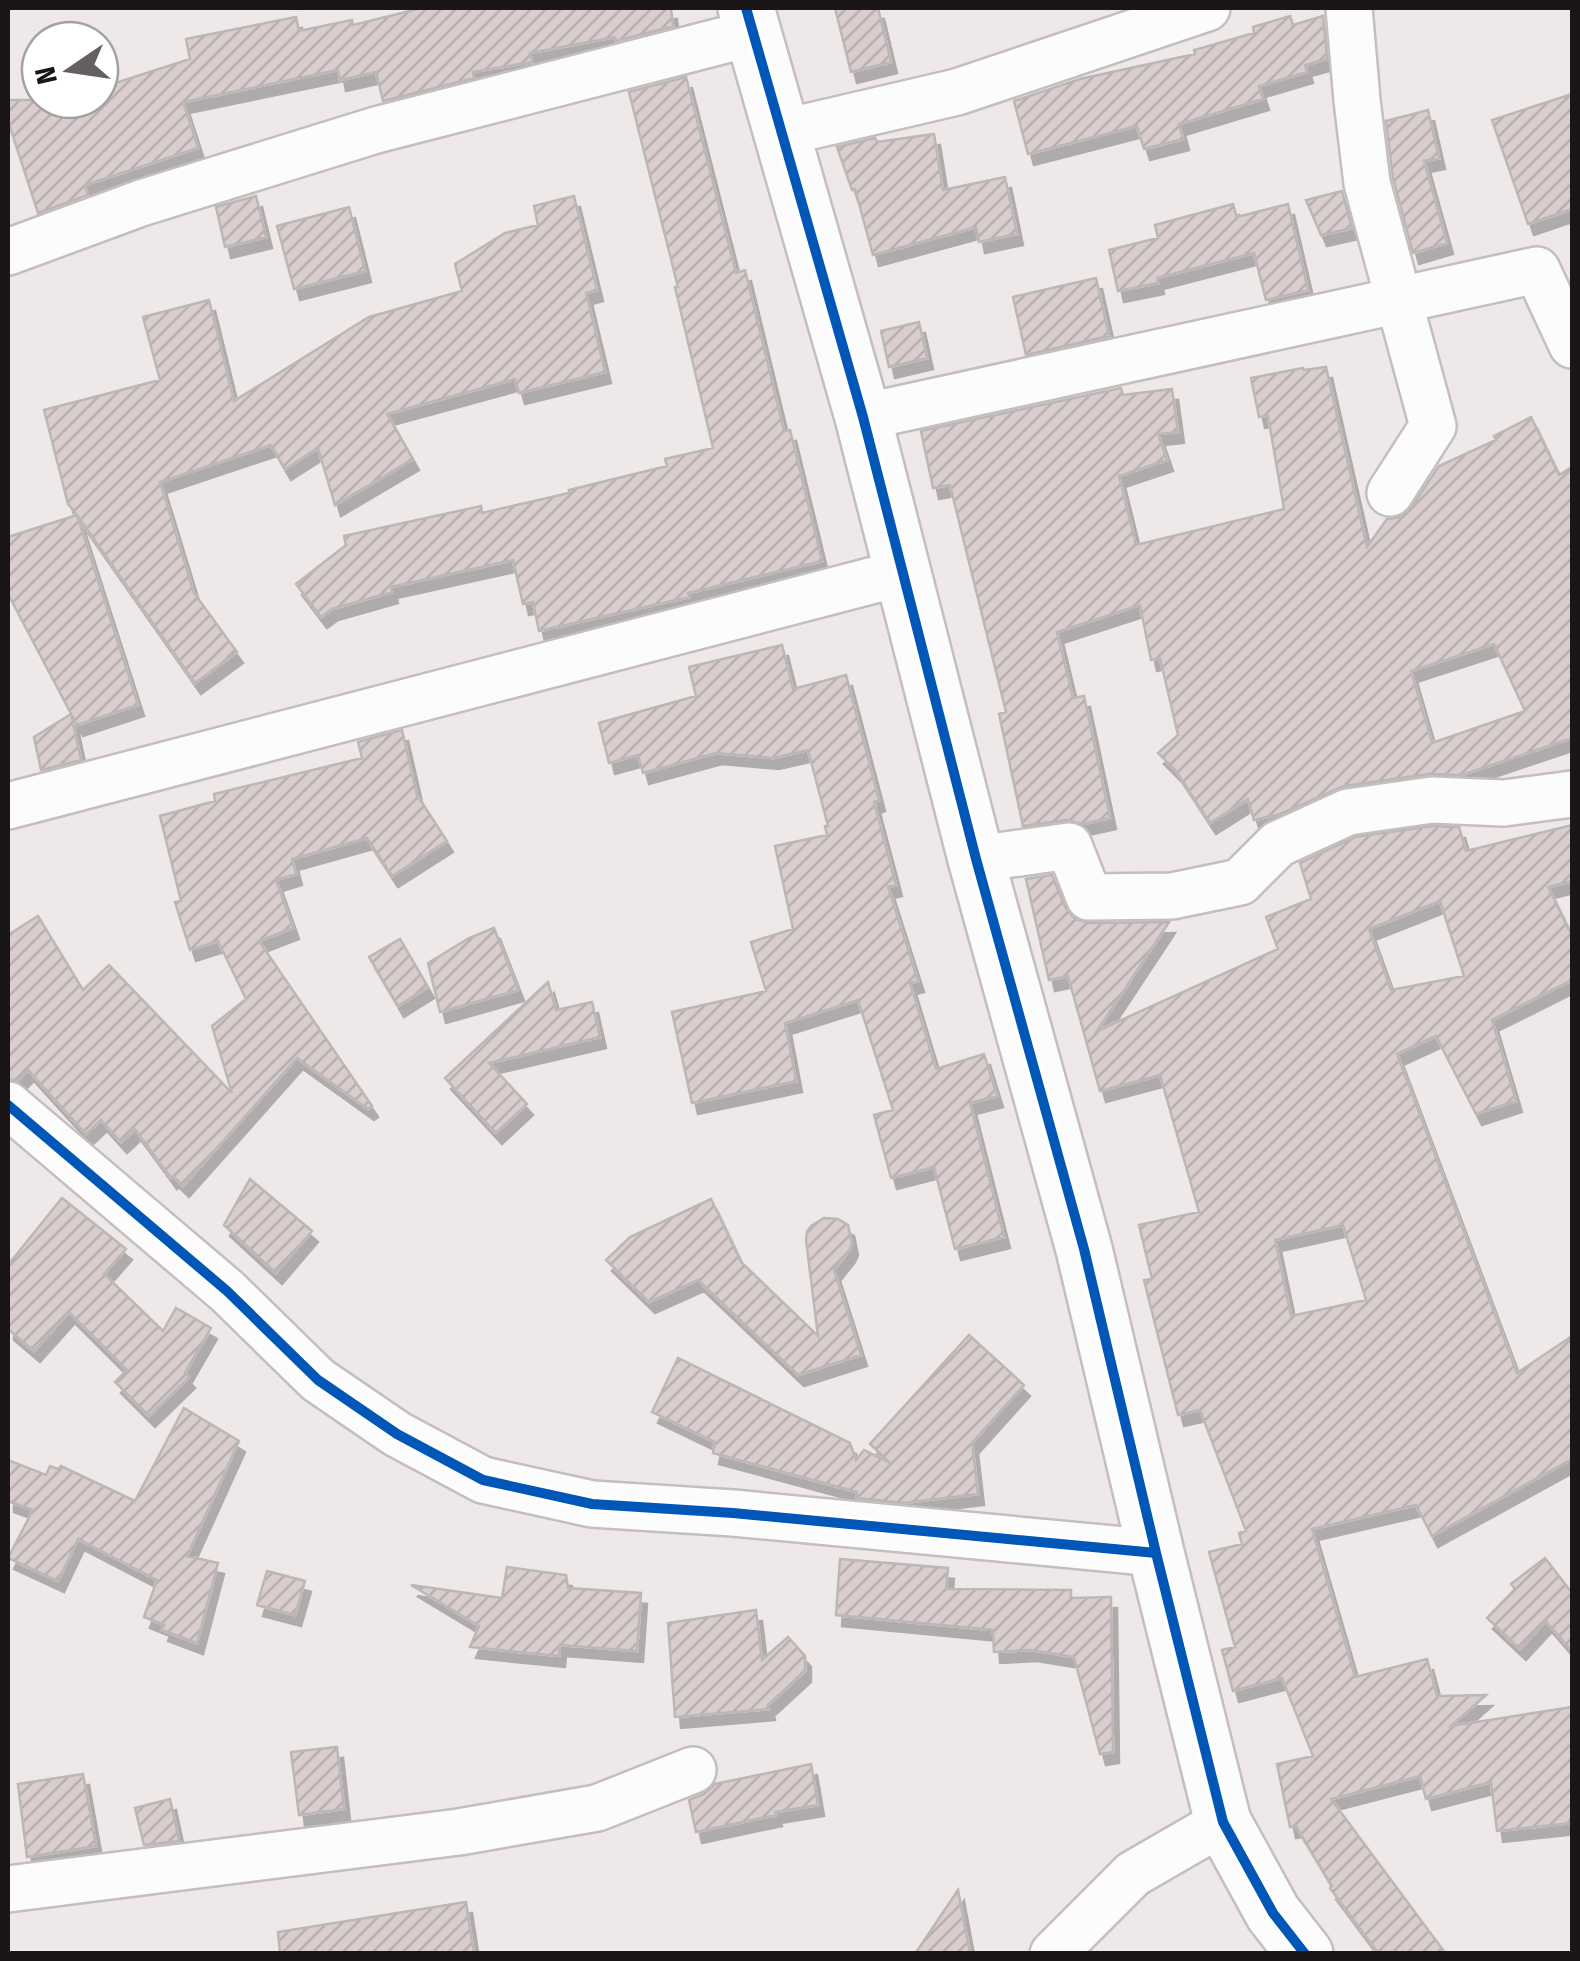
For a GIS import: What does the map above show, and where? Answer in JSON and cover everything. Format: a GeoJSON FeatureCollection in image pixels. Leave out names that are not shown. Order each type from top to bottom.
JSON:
{"type":"FeatureCollection","features":[{"type":"Feature","properties":{"kind":"street"},"geometry":{"type":"LineString","coordinates":[[781,133],[957,92],[1207,8]]}},
{"type":"Feature","properties":{"kind":"street"},"geometry":{"type":"LineString","coordinates":[[1349,8],[1367,183],[1433,426],[1390,493]]}},
{"type":"Feature","properties":{"kind":"street"},"geometry":{"type":"LineString","coordinates":[[8,252],[141,204],[376,130],[749,20],[863,417],[976,859],[1084,1248],[1223,1822],[1274,1914],[1305,1954]]}},
{"type":"Feature","properties":{"kind":"street"},"geometry":{"type":"LineString","coordinates":[[863,417],[1537,270],[1572,345]]}},
{"type":"Feature","properties":{"kind":"street"},"geometry":{"type":"LineString","coordinates":[[8,806],[901,572]]}},
{"type":"Feature","properties":{"kind":"street"},"geometry":{"type":"LineString","coordinates":[[976,859],[1069,846],[1089,897],[1172,896],[1240,882],[1278,844],[1348,812],[1432,800],[1504,803],[1572,794]]}},
{"type":"Feature","properties":{"kind":"street"},"geometry":{"type":"LineString","coordinates":[[8,1106],[226,1291],[318,1380],[397,1434],[483,1480],[592,1504],[732,1513],[1156,1553]]}},
{"type":"Feature","properties":{"kind":"street"},"geometry":{"type":"LineString","coordinates":[[8,1889],[459,1832],[597,1808],[693,1770]]}},
{"type":"Feature","properties":{"kind":"street"},"geometry":{"type":"LineString","coordinates":[[1053,1954],[1133,1874],[1223,1822]]}},
{"type":"Feature","properties":{"kind":"building"},"geometry":{"type":"Polygon","coordinates":[[[422,8],[671,8],[673,26],[616,41],[615,37],[530,53],[532,62],[473,72],[474,78],[383,101],[376,72],[340,80],[338,70],[183,102],[198,148],[85,185],[88,195],[38,213],[8,121],[8,100],[20,100],[20,120],[120,120],[120,82],[190,59],[186,39],[296,17],[299,31],[352,20],[353,25],[422,8]]]}},
{"type":"Feature","properties":{"kind":"building"},"geometry":{"type":"Polygon","coordinates":[[[835,8],[878,8],[891,62],[851,72],[835,8]]]}},
{"type":"Feature","properties":{"kind":"building"},"geometry":{"type":"Polygon","coordinates":[[[1290,16],[1293,25],[1323,16],[1327,59],[1305,65],[1307,72],[1259,86],[1263,99],[1179,124],[1183,139],[1144,149],[1137,126],[1028,154],[1014,101],[1080,79],[1195,54],[1194,50],[1254,33],[1253,27],[1290,16]]]}},
{"type":"Feature","properties":{"kind":"building"},"geometry":{"type":"Polygon","coordinates":[[[686,77],[736,273],[745,270],[784,431],[790,430],[822,561],[688,593],[689,597],[539,631],[533,602],[523,604],[513,560],[391,587],[392,592],[332,609],[321,617],[296,584],[346,545],[344,536],[481,506],[482,513],[569,493],[667,466],[665,459],[713,448],[629,92],[686,77]]]}},
{"type":"Feature","properties":{"kind":"building"},"geometry":{"type":"Polygon","coordinates":[[[1572,94],[1572,209],[1528,224],[1492,120],[1572,94]]]}},
{"type":"Feature","properties":{"kind":"building"},"geometry":{"type":"Polygon","coordinates":[[[1428,110],[1439,158],[1424,161],[1447,243],[1413,253],[1393,178],[1386,121],[1428,110]]]}},
{"type":"Feature","properties":{"kind":"building"},"geometry":{"type":"Polygon","coordinates":[[[934,134],[943,190],[1005,177],[1017,234],[979,242],[976,227],[873,255],[855,189],[852,190],[837,147],[875,138],[877,142],[934,134]]]}},
{"type":"Feature","properties":{"kind":"building"},"geometry":{"type":"Polygon","coordinates":[[[1342,191],[1352,228],[1321,235],[1306,200],[1342,191]]]}},
{"type":"Feature","properties":{"kind":"building"},"geometry":{"type":"Polygon","coordinates":[[[256,196],[266,237],[225,247],[216,207],[256,196]]]}},
{"type":"Feature","properties":{"kind":"building"},"geometry":{"type":"Polygon","coordinates":[[[574,196],[597,290],[586,293],[605,372],[519,393],[515,379],[387,414],[413,459],[335,505],[318,448],[285,469],[271,445],[160,482],[194,593],[237,652],[195,683],[68,504],[44,410],[160,380],[143,317],[209,300],[234,401],[369,317],[462,291],[455,264],[505,233],[538,225],[534,206],[574,196]]]}},
{"type":"Feature","properties":{"kind":"building"},"geometry":{"type":"Polygon","coordinates":[[[1233,204],[1237,217],[1288,204],[1308,290],[1266,300],[1254,253],[1157,278],[1158,283],[1118,291],[1109,250],[1158,238],[1155,225],[1233,204]]]}},
{"type":"Feature","properties":{"kind":"building"},"geometry":{"type":"Polygon","coordinates":[[[349,207],[365,271],[294,289],[277,226],[349,207]]]}},
{"type":"Feature","properties":{"kind":"building"},"geometry":{"type":"Polygon","coordinates":[[[1096,278],[1109,336],[1026,355],[1013,297],[1096,278]]]}},
{"type":"Feature","properties":{"kind":"building"},"geometry":{"type":"Polygon","coordinates":[[[919,322],[927,358],[889,367],[881,331],[919,322]]]}},
{"type":"Feature","properties":{"kind":"building"},"geometry":{"type":"Polygon","coordinates":[[[1326,367],[1367,547],[1387,519],[1401,517],[1411,508],[1439,466],[1496,440],[1494,436],[1531,417],[1559,475],[1572,467],[1572,738],[1462,775],[1429,774],[1344,786],[1280,814],[1254,820],[1248,799],[1210,823],[1176,771],[1158,753],[1178,735],[1160,658],[1151,660],[1140,605],[1057,632],[1073,698],[1084,696],[1110,818],[1083,824],[1066,820],[1023,826],[999,714],[1006,712],[950,485],[933,488],[921,431],[1121,388],[1123,395],[1172,389],[1178,432],[1158,434],[1167,460],[1119,476],[1136,545],[1284,509],[1268,416],[1259,417],[1251,378],[1326,367]],[[1494,644],[1411,671],[1432,743],[1525,711],[1494,644]]]}},
{"type":"Feature","properties":{"kind":"building"},"geometry":{"type":"Polygon","coordinates":[[[77,515],[138,705],[77,725],[8,594],[8,537],[77,515]]]}},
{"type":"Feature","properties":{"kind":"building"},"geometry":{"type":"Polygon","coordinates":[[[782,645],[793,689],[846,675],[879,800],[874,802],[896,885],[888,887],[918,981],[910,983],[936,1069],[984,1054],[997,1096],[970,1103],[1004,1237],[955,1249],[934,1167],[891,1178],[874,1115],[893,1110],[858,1000],[785,1023],[796,1081],[692,1103],[672,1012],[766,991],[751,942],[793,929],[775,846],[827,835],[828,826],[808,750],[773,758],[716,753],[643,773],[638,755],[609,763],[599,723],[696,696],[689,667],[782,645]]]}},
{"type":"Feature","properties":{"kind":"building"},"geometry":{"type":"Polygon","coordinates":[[[71,714],[81,760],[41,770],[34,737],[71,714]]]}},
{"type":"Feature","properties":{"kind":"building"},"geometry":{"type":"Polygon","coordinates":[[[402,730],[417,795],[447,841],[392,876],[367,838],[292,859],[296,874],[276,880],[293,928],[259,941],[372,1106],[368,1109],[297,1058],[183,1186],[171,1178],[135,1129],[121,1142],[101,1120],[86,1134],[28,1070],[17,1081],[8,1079],[8,935],[38,916],[83,990],[109,965],[232,1093],[212,1026],[246,999],[218,941],[190,950],[175,902],[181,901],[160,816],[215,801],[214,794],[362,758],[358,742],[402,730]]]}},
{"type":"Feature","properties":{"kind":"building"},"geometry":{"type":"Polygon","coordinates":[[[1572,825],[1572,881],[1548,887],[1572,936],[1572,980],[1492,1020],[1516,1101],[1476,1114],[1436,1036],[1397,1054],[1517,1373],[1572,1336],[1572,1459],[1432,1536],[1416,1505],[1312,1529],[1355,1677],[1427,1659],[1437,1696],[1486,1695],[1451,1726],[1572,1707],[1572,1823],[1497,1831],[1491,1782],[1426,1799],[1420,1776],[1331,1799],[1446,1954],[1379,1954],[1330,1888],[1296,1826],[1290,1827],[1277,1764],[1313,1756],[1282,1678],[1233,1691],[1222,1650],[1235,1647],[1209,1552],[1242,1544],[1239,1533],[1246,1531],[1200,1410],[1178,1415],[1144,1280],[1152,1279],[1139,1225],[1199,1212],[1160,1075],[1100,1091],[1068,976],[1049,980],[1026,879],[1052,875],[1065,907],[1075,919],[1089,923],[1169,922],[1097,1031],[1278,949],[1266,917],[1311,899],[1300,863],[1355,837],[1433,826],[1459,827],[1466,851],[1572,825]],[[1440,901],[1369,929],[1391,990],[1464,976],[1440,901]],[[1343,1225],[1275,1240],[1291,1316],[1366,1300],[1343,1225]]]}},
{"type":"Feature","properties":{"kind":"building"},"geometry":{"type":"Polygon","coordinates":[[[494,928],[518,990],[440,1012],[428,963],[494,928]]]}},
{"type":"Feature","properties":{"kind":"building"},"geometry":{"type":"Polygon","coordinates":[[[400,939],[428,987],[398,1006],[369,957],[400,939]]]}},
{"type":"Feature","properties":{"kind":"building"},"geometry":{"type":"Polygon","coordinates":[[[548,982],[556,1010],[592,1002],[600,1037],[489,1063],[527,1104],[496,1133],[445,1078],[548,982]]]}},
{"type":"Feature","properties":{"kind":"building"},"geometry":{"type":"Polygon","coordinates":[[[250,1179],[312,1231],[276,1273],[224,1225],[250,1179]]]}},
{"type":"Feature","properties":{"kind":"building"},"geometry":{"type":"Polygon","coordinates":[[[62,1198],[126,1249],[104,1274],[163,1331],[176,1308],[211,1328],[185,1373],[189,1377],[149,1416],[115,1382],[127,1370],[69,1312],[34,1351],[8,1329],[8,1265],[62,1198]]]}},
{"type":"Feature","properties":{"kind":"building"},"geometry":{"type":"Polygon","coordinates":[[[711,1199],[741,1262],[818,1336],[807,1232],[824,1218],[848,1225],[852,1244],[834,1270],[861,1355],[798,1375],[698,1280],[649,1302],[606,1260],[630,1237],[711,1199]]]}},
{"type":"Feature","properties":{"kind":"building"},"geometry":{"type":"Polygon","coordinates":[[[969,1335],[1024,1385],[972,1443],[978,1494],[903,1503],[857,1498],[857,1492],[713,1453],[715,1442],[652,1412],[678,1358],[850,1443],[856,1460],[864,1450],[890,1463],[870,1444],[969,1335]]]}},
{"type":"Feature","properties":{"kind":"building"},"geometry":{"type":"Polygon","coordinates":[[[184,1408],[239,1441],[187,1556],[218,1563],[197,1643],[162,1630],[164,1625],[144,1617],[157,1580],[78,1539],[58,1581],[8,1558],[33,1510],[8,1501],[8,1460],[46,1475],[50,1466],[61,1466],[135,1501],[184,1408]]]}},
{"type":"Feature","properties":{"kind":"building"},"geometry":{"type":"Polygon","coordinates":[[[1545,1558],[1572,1593],[1572,1651],[1546,1621],[1520,1649],[1487,1618],[1515,1589],[1511,1584],[1545,1558]]]}},
{"type":"Feature","properties":{"kind":"building"},"geometry":{"type":"Polygon","coordinates":[[[840,1559],[948,1568],[946,1589],[1071,1590],[1071,1598],[1111,1597],[1113,1752],[1100,1754],[1074,1657],[1031,1650],[994,1652],[993,1630],[836,1615],[840,1559]]]}},
{"type":"Feature","properties":{"kind":"building"},"geometry":{"type":"Polygon","coordinates":[[[507,1567],[566,1575],[568,1588],[641,1593],[637,1651],[560,1645],[559,1656],[470,1647],[479,1626],[411,1585],[502,1598],[507,1567]]]}},
{"type":"Feature","properties":{"kind":"building"},"geometry":{"type":"Polygon","coordinates":[[[267,1571],[305,1581],[295,1615],[257,1605],[267,1571]]]}},
{"type":"Feature","properties":{"kind":"building"},"geometry":{"type":"Polygon","coordinates":[[[756,1610],[762,1660],[788,1637],[805,1656],[805,1671],[768,1705],[769,1709],[675,1717],[668,1623],[756,1610]]]}},
{"type":"Feature","properties":{"kind":"building"},"geometry":{"type":"Polygon","coordinates":[[[337,1747],[344,1809],[299,1815],[291,1752],[337,1747]]]}},
{"type":"Feature","properties":{"kind":"building"},"geometry":{"type":"Polygon","coordinates":[[[811,1764],[818,1805],[696,1832],[689,1800],[715,1784],[811,1764]]]}},
{"type":"Feature","properties":{"kind":"building"},"geometry":{"type":"Polygon","coordinates":[[[83,1774],[96,1846],[27,1857],[18,1784],[83,1774]]]}},
{"type":"Feature","properties":{"kind":"building"},"geometry":{"type":"Polygon","coordinates":[[[170,1799],[179,1841],[144,1845],[135,1808],[170,1799]]]}},
{"type":"Feature","properties":{"kind":"building"},"geometry":{"type":"Polygon","coordinates":[[[958,1890],[970,1954],[915,1954],[958,1890]]]}},
{"type":"Feature","properties":{"kind":"building"},"geometry":{"type":"Polygon","coordinates":[[[466,1902],[474,1954],[280,1954],[278,1932],[466,1902]]]}},
{"type":"Feature","properties":{"kind":"cycle path"},"geometry":{"type":"LineString","coordinates":[[746,8],[863,417],[976,859],[1084,1249],[1223,1822],[1273,1913],[1305,1954]]}},
{"type":"Feature","properties":{"kind":"cycle path"},"geometry":{"type":"LineString","coordinates":[[8,1105],[227,1291],[318,1380],[397,1434],[483,1480],[592,1504],[733,1513],[1156,1553]]}}]}
